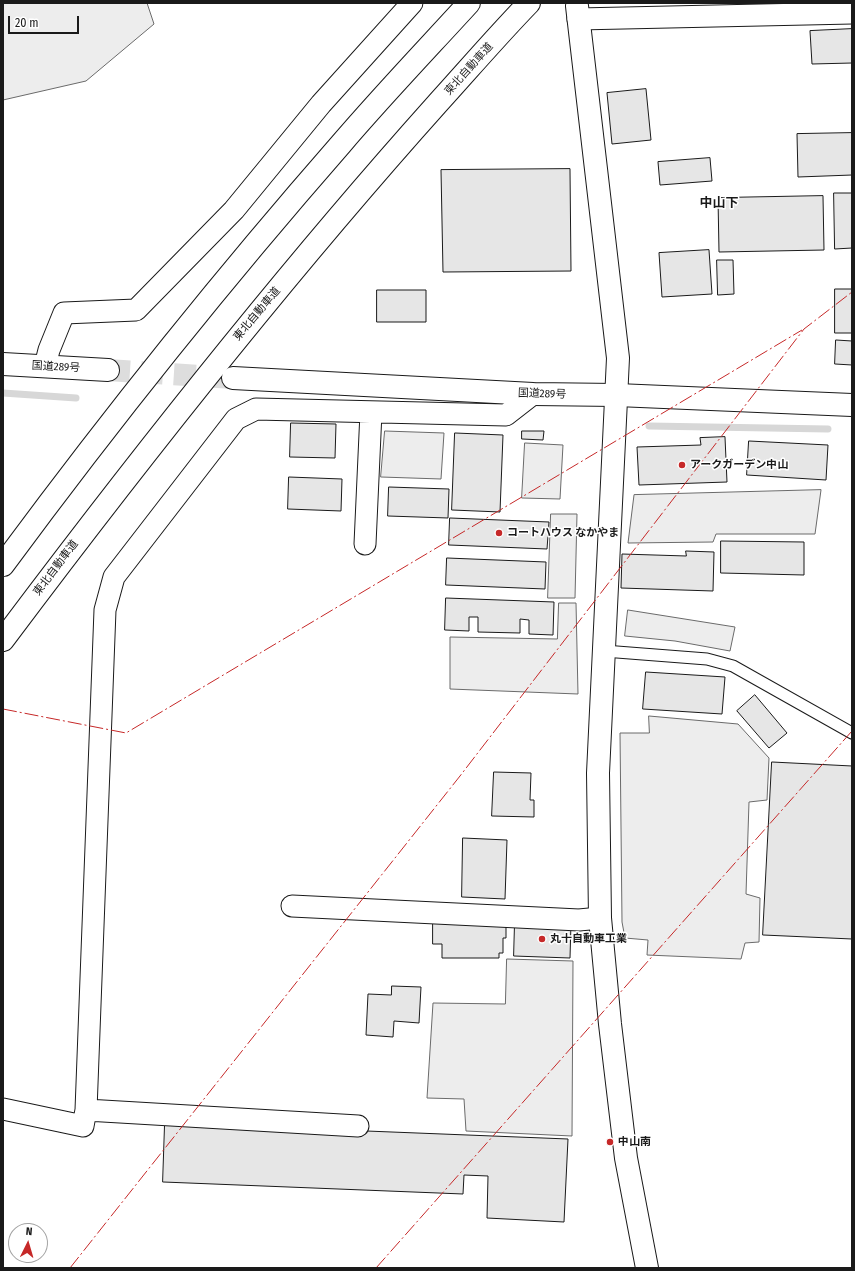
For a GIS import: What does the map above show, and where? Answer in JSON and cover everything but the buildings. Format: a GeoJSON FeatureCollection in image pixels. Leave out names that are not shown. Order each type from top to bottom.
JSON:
{"type":"FeatureCollection","features":[{"type":"Feature","properties":{"kind":"main road"},"geometry":{"type":"LineString","coordinates":[[3,565],[79,462],[201,309],[341,144],[469,3]]}},
{"type":"Feature","properties":{"kind":"main road","name":"東北自動車道"},"geometry":{"type":"LineString","coordinates":[[3,640],[118,487],[237,337],[380,168],[529,3]]}},
{"type":"Feature","properties":{"kind":"main road"},"geometry":{"type":"LineString","coordinates":[[583,10],[618,358],[598,773],[600,918],[610,1024],[626,1158],[648,1268]]}},
{"type":"Feature","properties":{"kind":"main road","name":"国道289号"},"geometry":{"type":"LineString","coordinates":[[3,364],[108,370]]}},
{"type":"Feature","properties":{"kind":"main road","name":"国道289号"},"geometry":{"type":"LineString","coordinates":[[233,378],[533,394],[617,395],[852,404]]}},
{"type":"Feature","properties":{"kind":"street"},"geometry":{"type":"LineString","coordinates":[[45,366],[49,350],[64,313],[136,310],[234,210],[321,104],[412,3]]}},
{"type":"Feature","properties":{"kind":"street"},"geometry":{"type":"LineString","coordinates":[[583,10],[852,13]]}},
{"type":"Feature","properties":{"kind":"street"},"geometry":{"type":"LineString","coordinates":[[3,1109],[83,1126],[86,1110],[105,610],[114,577],[236,419],[256,409],[506,415],[533,394]]}},
{"type":"Feature","properties":{"kind":"street"},"geometry":{"type":"LineString","coordinates":[[365,544],[371,412]]}},
{"type":"Feature","properties":{"kind":"street"},"geometry":{"type":"LineString","coordinates":[[292,906],[579,920],[600,918]]}},
{"type":"Feature","properties":{"kind":"street"},"geometry":{"type":"LineString","coordinates":[[86,1110],[358,1126]]}},
{"type":"Feature","properties":{"kind":"lane"},"geometry":{"type":"LineString","coordinates":[[604,651],[707,659],[733,666],[852,734]]}},
{"type":"Feature","properties":{"kind":"shaded area"},"geometry":{"type":"Polygon","coordinates":[[[3,3],[147,3],[154,24],[86,81],[3,100],[3,3]]]}},
{"type":"Feature","properties":{"kind":"shaded area"},"geometry":{"type":"Polygon","coordinates":[[[385,431],[444,433],[441,479],[381,477],[385,431]]]}},
{"type":"Feature","properties":{"kind":"shaded area"},"geometry":{"type":"Polygon","coordinates":[[[525,443],[563,445],[560,499],[522,498],[525,443]]]}},
{"type":"Feature","properties":{"kind":"shaded area"},"geometry":{"type":"Polygon","coordinates":[[[821,490],[815,534],[716,534],[713,542],[628,543],[634,495],[821,490]]]}},
{"type":"Feature","properties":{"kind":"shaded area"},"geometry":{"type":"Polygon","coordinates":[[[551,514],[577,514],[575,598],[548,598],[551,514]]]}},
{"type":"Feature","properties":{"kind":"shaded area"},"geometry":{"type":"Polygon","coordinates":[[[559,603],[576,603],[578,694],[450,689],[450,637],[557,639],[559,603]]]}},
{"type":"Feature","properties":{"kind":"shaded area"},"geometry":{"type":"Polygon","coordinates":[[[628,610],[735,627],[730,651],[675,641],[625,636],[628,610]]]}},
{"type":"Feature","properties":{"kind":"shaded area"},"geometry":{"type":"Polygon","coordinates":[[[649,716],[738,724],[769,758],[767,800],[749,802],[746,894],[760,898],[759,942],[745,943],[741,959],[647,955],[648,940],[625,938],[622,922],[620,733],[649,733],[649,716]]]}},
{"type":"Feature","properties":{"kind":"shaded area"},"geometry":{"type":"Polygon","coordinates":[[[507,959],[573,961],[572,1136],[466,1131],[464,1099],[427,1098],[433,1003],[505,1004],[507,959]]]}},
{"type":"Feature","properties":{"kind":"waterway"},"geometry":{"type":"LineString","coordinates":[[3,393],[76,398]]}},
{"type":"Feature","properties":{"kind":"waterway"},"geometry":{"type":"LineString","coordinates":[[649,426],[828,429]]}},
{"type":"Feature","properties":{"kind":"tunnel"},"geometry":{"type":"LineString","coordinates":[[108,370],[233,378]]}},
{"type":"Feature","properties":{"kind":"power"},"geometry":{"type":"LineString","coordinates":[[70,1268],[460,776],[804,329],[852,292]]}},
{"type":"Feature","properties":{"kind":"power"},"geometry":{"type":"LineString","coordinates":[[3,709],[126,733],[802,330]]}},
{"type":"Feature","properties":{"kind":"power"},"geometry":{"type":"LineString","coordinates":[[376,1268],[852,731]]}},
{"type":"Feature","properties":{"kind":"place","name":"アークガーデン中山"},"geometry":{"type":"Point","coordinates":[682,465]}},
{"type":"Feature","properties":{"kind":"place","name":"コートハウス なかやま"},"geometry":{"type":"Point","coordinates":[499,533]}},
{"type":"Feature","properties":{"kind":"place","name":"丸十自動車工業"},"geometry":{"type":"Point","coordinates":[542,939]}},
{"type":"Feature","properties":{"kind":"place","name":"中山南"},"geometry":{"type":"Point","coordinates":[610,1142]}},
{"type":"Feature","properties":{"kind":"district","name":"中山下"},"geometry":{"type":"Point","coordinates":[719,203]}}]}
